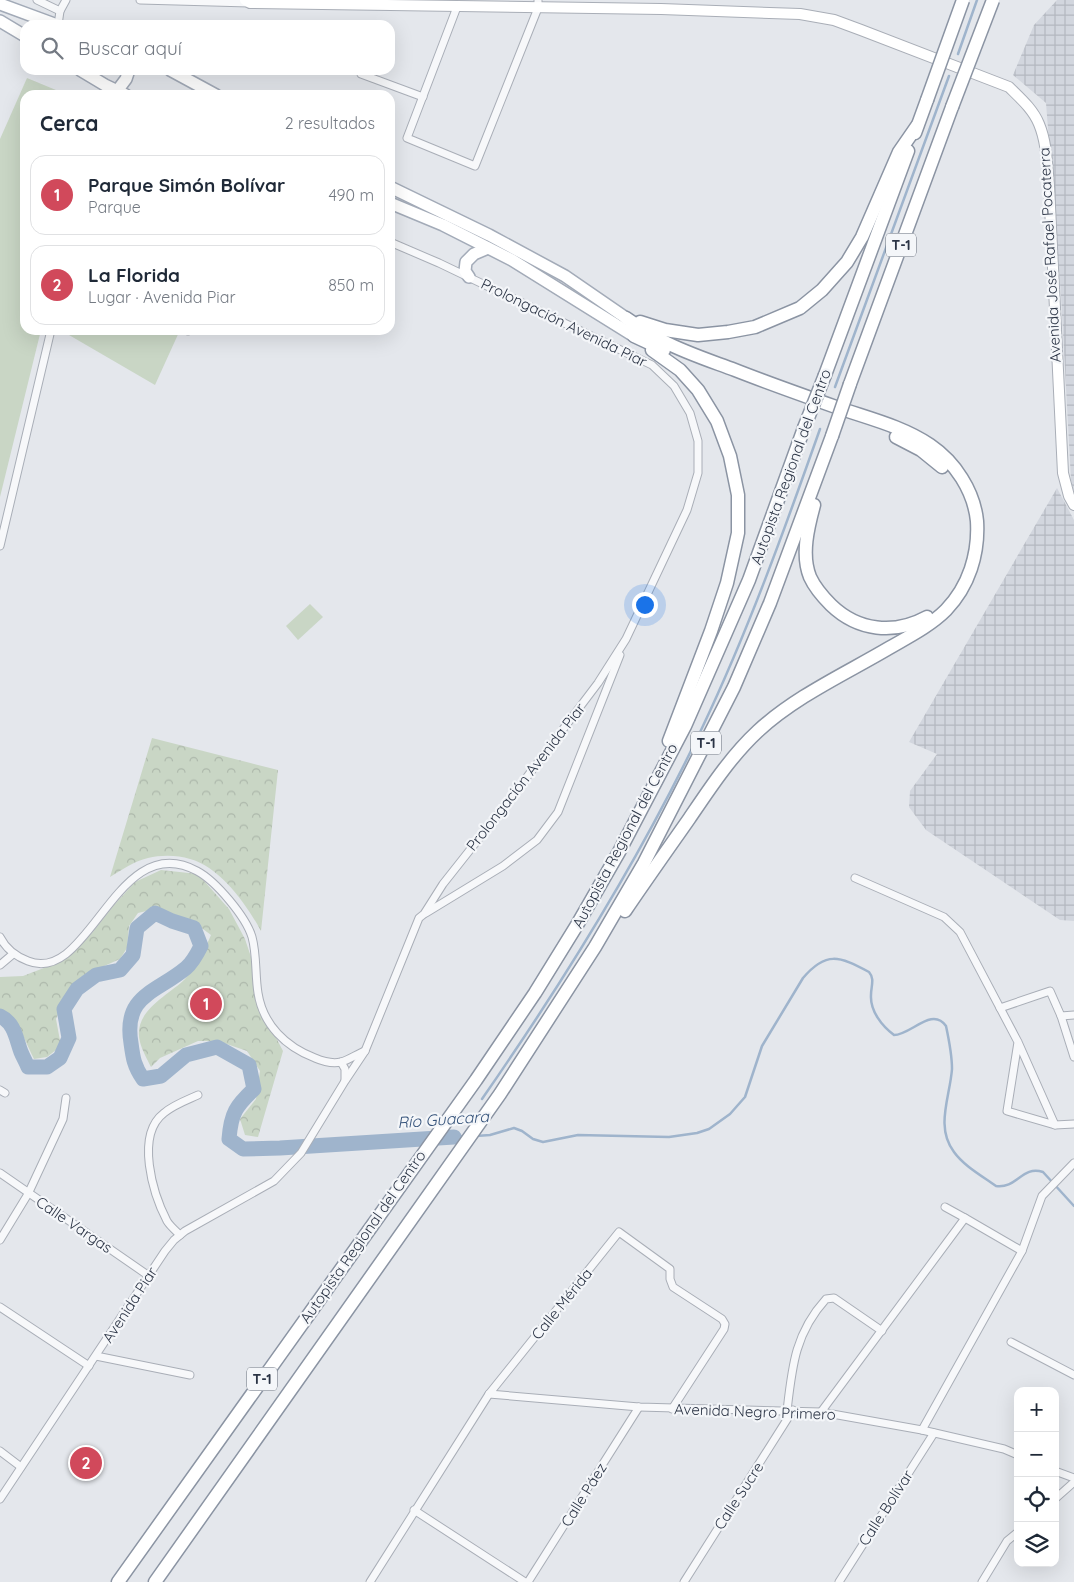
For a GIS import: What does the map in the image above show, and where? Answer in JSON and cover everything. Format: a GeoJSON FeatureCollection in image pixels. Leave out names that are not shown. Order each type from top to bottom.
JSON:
{"type":"FeatureCollection","features":[{"type":"Feature","properties":{"kind":"highway","name":"Autopista Regional del Centro"},"geometry":{"type":"LineString","coordinates":[[118,1582],[476,1080],[540,986],[578,925],[619,852],[685,726],[749,580],[804,428],[928,100],[963,0]]}},
{"type":"Feature","properties":{"kind":"highway","name":"Autopista Regional del Centro"},"geometry":{"type":"LineString","coordinates":[[155,1582],[500,1094],[595,947],[644,863],[730,695],[770,603],[993,0]]}},
{"type":"Feature","properties":{"kind":"highway"},"geometry":{"type":"LineString","coordinates":[[626,318],[665,330],[698,334],[728,332],[754,327],[800,308],[822,290],[847,262],[862,237],[899,152],[917,126]]}},
{"type":"Feature","properties":{"kind":"highway"},"geometry":{"type":"LineString","coordinates":[[543,1030],[568,1004],[625,912],[713,784],[757,732],[781,711],[908,638],[936,619],[966,582],[977,549],[976,515],[968,489],[961,476],[932,446],[888,425],[715,363],[662,341],[626,318]]}},
{"type":"Feature","properties":{"kind":"highway"},"geometry":{"type":"LineString","coordinates":[[634,336],[690,362],[902,440],[921,450],[950,474],[968,507],[972,523],[969,560],[954,593],[942,606],[918,622],[904,627],[889,628],[873,628],[859,624],[845,617],[822,596],[810,576],[806,556],[808,527],[832,437]]}},
{"type":"Feature","properties":{"kind":"highway"},"geometry":{"type":"LineString","coordinates":[[619,852],[669,741],[711,631],[727,583],[738,533],[738,495],[730,456],[717,421],[698,390],[680,370],[634,336]]}},
{"type":"Feature","properties":{"kind":"main road"},"geometry":{"type":"LineString","coordinates":[[0,4],[44,20]]}},
{"type":"Feature","properties":{"kind":"main road"},"geometry":{"type":"LineString","coordinates":[[0,21],[20,33]]}},
{"type":"Feature","properties":{"kind":"main road"},"geometry":{"type":"LineString","coordinates":[[86,75],[105,90]]}},
{"type":"Feature","properties":{"kind":"main road"},"geometry":{"type":"LineString","coordinates":[[122,90],[127,75]]}},
{"type":"Feature","properties":{"kind":"main road"},"geometry":{"type":"LineString","coordinates":[[179,75],[207,90]]}},
{"type":"Feature","properties":{"kind":"main road"},"geometry":{"type":"LineString","coordinates":[[395,189],[489,235],[565,276],[626,318]]}},
{"type":"Feature","properties":{"kind":"main road"},"geometry":{"type":"LineString","coordinates":[[395,205],[443,226],[512,260],[634,336]]}},
{"type":"Feature","properties":{"kind":"main road"},"geometry":{"type":"LineString","coordinates":[[469,277],[466,272],[466,262],[474,254],[488,248]]}},
{"type":"Feature","properties":{"kind":"street"},"geometry":{"type":"LineString","coordinates":[[37,0],[60,11]]}},
{"type":"Feature","properties":{"kind":"street"},"geometry":{"type":"LineString","coordinates":[[59,20],[60,11],[66,0]]}},
{"type":"Feature","properties":{"kind":"street","name":"Avenida José Rafael Pocaterra"},"geometry":{"type":"LineString","coordinates":[[140,0],[458,7],[538,4],[800,14],[834,20],[1009,87],[1025,103],[1039,122],[1045,144],[1049,186],[1063,473],[1069,496],[1074,505]]}},
{"type":"Feature","properties":{"kind":"street"},"geometry":{"type":"LineString","coordinates":[[458,7],[407,138],[475,166],[538,4]]}},
{"type":"Feature","properties":{"kind":"street"},"geometry":{"type":"LineString","coordinates":[[364,75],[423,96]]}},
{"type":"Feature","properties":{"kind":"street","name":"Prolongación Avenida Piar"},"geometry":{"type":"LineString","coordinates":[[395,244],[469,277],[652,365],[674,386],[690,412],[698,441],[698,473],[687,510],[626,639],[558,812],[537,840],[503,866],[424,914]]}},
{"type":"Feature","properties":{"kind":"street"},"geometry":{"type":"LineString","coordinates":[[0,546],[50,335]]}},
{"type":"Feature","properties":{"kind":"street","name":"Prolongación Avenida Piar"},"geometry":{"type":"LineString","coordinates":[[301,1154],[365,1051],[420,918],[443,884],[512,798],[598,683],[626,639]]}},
{"type":"Feature","properties":{"kind":"street"},"geometry":{"type":"LineString","coordinates":[[1,938],[13,954],[31,963],[49,963],[61,958],[84,937],[101,913],[126,884],[146,869],[166,864],[186,866],[199,872],[228,898],[243,918],[252,937],[258,994],[262,1009],[273,1028],[287,1043],[299,1052],[323,1062],[341,1062],[365,1051]]}},
{"type":"Feature","properties":{"kind":"street"},"geometry":{"type":"LineString","coordinates":[[855,878],[944,917],[960,932],[1018,1042],[1055,1125]]}},
{"type":"Feature","properties":{"kind":"street"},"geometry":{"type":"LineString","coordinates":[[0,949],[1,938]]}},
{"type":"Feature","properties":{"kind":"street"},"geometry":{"type":"LineString","coordinates":[[0,965],[13,954]]}},
{"type":"Feature","properties":{"kind":"street"},"geometry":{"type":"LineString","coordinates":[[1000,1008],[1050,991],[1061,1016],[1074,1057]]}},
{"type":"Feature","properties":{"kind":"street"},"geometry":{"type":"LineString","coordinates":[[1061,1016],[1074,1015]]}},
{"type":"Feature","properties":{"kind":"street"},"geometry":{"type":"LineString","coordinates":[[1018,1042],[1007,1111],[1055,1125],[1074,1124]]}},
{"type":"Feature","properties":{"kind":"street"},"geometry":{"type":"LineString","coordinates":[[341,1062],[345,1069],[345,1081]]}},
{"type":"Feature","properties":{"kind":"street"},"geometry":{"type":"LineString","coordinates":[[180,1236],[168,1221],[157,1195],[148,1162],[147,1144],[153,1127],[163,1113],[198,1095]]}},
{"type":"Feature","properties":{"kind":"street"},"geometry":{"type":"LineString","coordinates":[[0,1240],[28,1194],[63,1119],[66,1098]]}},
{"type":"Feature","properties":{"kind":"street","name":"Avenida Piar"},"geometry":{"type":"LineString","coordinates":[[0,1499],[165,1251],[180,1236],[274,1181],[301,1154]]}},
{"type":"Feature","properties":{"kind":"street"},"geometry":{"type":"LineString","coordinates":[[922,1430],[1022,1251],[1042,1196],[1074,1163]]}},
{"type":"Feature","properties":{"kind":"street","name":"Calle Vargas"},"geometry":{"type":"LineString","coordinates":[[0,1173],[149,1276]]}},
{"type":"Feature","properties":{"kind":"street"},"geometry":{"type":"LineString","coordinates":[[945,1207],[1022,1251]]}},
{"type":"Feature","properties":{"kind":"street"},"geometry":{"type":"LineString","coordinates":[[822,1412],[965,1218]]}},
{"type":"Feature","properties":{"kind":"street","name":"Calle Mérida"},"geometry":{"type":"LineString","coordinates":[[370,1582],[489,1394],[620,1232],[670,1269],[670,1279],[673,1287],[722,1319],[725,1324],[724,1329],[672,1409]]}},
{"type":"Feature","properties":{"kind":"street"},"geometry":{"type":"LineString","coordinates":[[790,1410],[791,1369],[797,1346],[803,1331],[826,1299],[834,1298],[882,1331]]}},
{"type":"Feature","properties":{"kind":"street"},"geometry":{"type":"LineString","coordinates":[[0,1307],[89,1366]]}},
{"type":"Feature","properties":{"kind":"street"},"geometry":{"type":"LineString","coordinates":[[1012,1342],[1074,1374]]}},
{"type":"Feature","properties":{"kind":"street"},"geometry":{"type":"LineString","coordinates":[[96,1356],[190,1375]]}},
{"type":"Feature","properties":{"kind":"street","name":"Avenida Negro Primero"},"geometry":{"type":"LineString","coordinates":[[489,1394],[672,1409],[822,1412],[922,1430],[1014,1454]]}},
{"type":"Feature","properties":{"kind":"street","name":"Calle Páez"},"geometry":{"type":"LineString","coordinates":[[527,1582],[639,1407]]}},
{"type":"Feature","properties":{"kind":"street","name":"Calle Sucre"},"geometry":{"type":"LineString","coordinates":[[684,1582],[790,1410]]}},
{"type":"Feature","properties":{"kind":"street","name":"Calle Bolívar"},"geometry":{"type":"LineString","coordinates":[[838,1582],[934,1433]]}},
{"type":"Feature","properties":{"kind":"street"},"geometry":{"type":"LineString","coordinates":[[0,1451],[21,1467]]}},
{"type":"Feature","properties":{"kind":"street"},"geometry":{"type":"LineString","coordinates":[[1059,1472],[1074,1478]]}},
{"type":"Feature","properties":{"kind":"street"},"geometry":{"type":"LineString","coordinates":[[1059,1495],[1074,1482]]}},
{"type":"Feature","properties":{"kind":"street"},"geometry":{"type":"LineString","coordinates":[[414,1510],[527,1582]]}},
{"type":"Feature","properties":{"kind":"street"},"geometry":{"type":"LineString","coordinates":[[982,1582],[1007,1541],[1014,1535]]}},
{"type":"Feature","properties":{"kind":"shaded area"},"geometry":{"type":"Polygon","coordinates":[[[1057,0],[1074,0],[1074,494],[1071,480],[1061,296],[1046,103],[1013,75],[1034,25],[1057,0]]]}},
{"type":"Feature","properties":{"kind":"shaded area"},"geometry":{"type":"Polygon","coordinates":[[[1057,488],[1074,520],[1074,921],[1060,920],[926,830],[909,807],[910,791],[937,754],[909,742],[1057,488]]]}},
{"type":"Feature","properties":{"kind":"green space"},"geometry":{"type":"Polygon","coordinates":[[[27,78],[56,90],[22,90],[27,78]]]}},
{"type":"Feature","properties":{"kind":"green space"},"geometry":{"type":"Polygon","coordinates":[[[20,94],[20,335],[40,335],[0,497],[0,139],[20,94]]]}},
{"type":"Feature","properties":{"kind":"green space"},"geometry":{"type":"Polygon","coordinates":[[[69,335],[178,335],[155,385],[69,335]]]}},
{"type":"Feature","properties":{"kind":"green space"},"geometry":{"type":"Polygon","coordinates":[[[310,604],[323,617],[298,640],[286,626],[310,604]]]}},
{"type":"Feature","properties":{"kind":"green space"},"geometry":{"type":"Polygon","coordinates":[[[152,738],[278,770],[261,931],[232,888],[212,870],[190,859],[158,856],[143,859],[110,877],[152,738]]]}},
{"type":"Feature","properties":{"kind":"green space"},"geometry":{"type":"Polygon","coordinates":[[[161,870],[198,874],[229,909],[245,939],[252,960],[255,997],[283,1051],[258,1137],[245,1135],[240,1119],[256,1099],[260,1071],[247,1051],[218,1041],[198,1041],[160,1058],[151,1067],[140,1042],[139,1031],[141,1021],[146,1013],[185,979],[203,953],[211,935],[199,926],[159,908],[138,913],[129,926],[127,948],[120,959],[84,975],[71,986],[56,1019],[61,1046],[47,1057],[34,1059],[16,1024],[0,1009],[0,977],[23,976],[62,961],[92,933],[135,882],[161,870]]]}},
{"type":"Feature","properties":{"kind":"waterway"},"geometry":{"type":"LineString","coordinates":[[958,54],[977,0]]}},
{"type":"Feature","properties":{"kind":"waterway"},"geometry":{"type":"LineString","coordinates":[[835,387],[949,76]]}},
{"type":"Feature","properties":{"kind":"waterway"},"geometry":{"type":"LineString","coordinates":[[482,1099],[542,1010],[600,918],[678,777],[719,691],[750,618],[820,429]]}},
{"type":"Feature","properties":{"kind":"waterway","name":"Río Guacara"},"geometry":{"type":"LineString","coordinates":[[0,1016],[12,1027],[28,1067],[47,1067],[60,1058],[69,1038],[64,1009],[77,989],[96,975],[120,970],[133,955],[137,928],[155,913],[194,928],[201,946],[188,966],[144,997],[132,1015],[130,1027],[132,1053],[143,1079],[161,1076],[186,1055],[217,1047],[249,1065],[254,1089],[239,1105],[233,1116],[229,1139],[243,1149],[454,1137]]}},
{"type":"Feature","properties":{"kind":"waterway","name":"Río Guacara"},"geometry":{"type":"LineString","coordinates":[[476,1136],[490,1135],[514,1128],[533,1139],[543,1142],[578,1135],[669,1137],[697,1133],[709,1129],[730,1114],[745,1097],[762,1046],[803,978],[819,963],[833,959],[849,962],[869,972],[872,980],[872,1007],[881,1023],[894,1035],[901,1034],[928,1020],[934,1019],[946,1026],[952,1069],[944,1122],[948,1142],[958,1157],[996,1186],[1009,1184],[1030,1172],[1043,1172],[1074,1206]]}},
{"type":"Feature","properties":{"kind":"waterway","name":"Río Guacara"},"geometry":{"type":"LineString","coordinates":[[454,1137],[465,1136]]}},
{"type":"Feature","properties":{"kind":"place","name":"Parque Simón Bolívar"},"geometry":{"type":"Point","coordinates":[206,1004]}},
{"type":"Feature","properties":{"kind":"place","name":"La Florida"},"geometry":{"type":"Point","coordinates":[86,1463]}}]}
